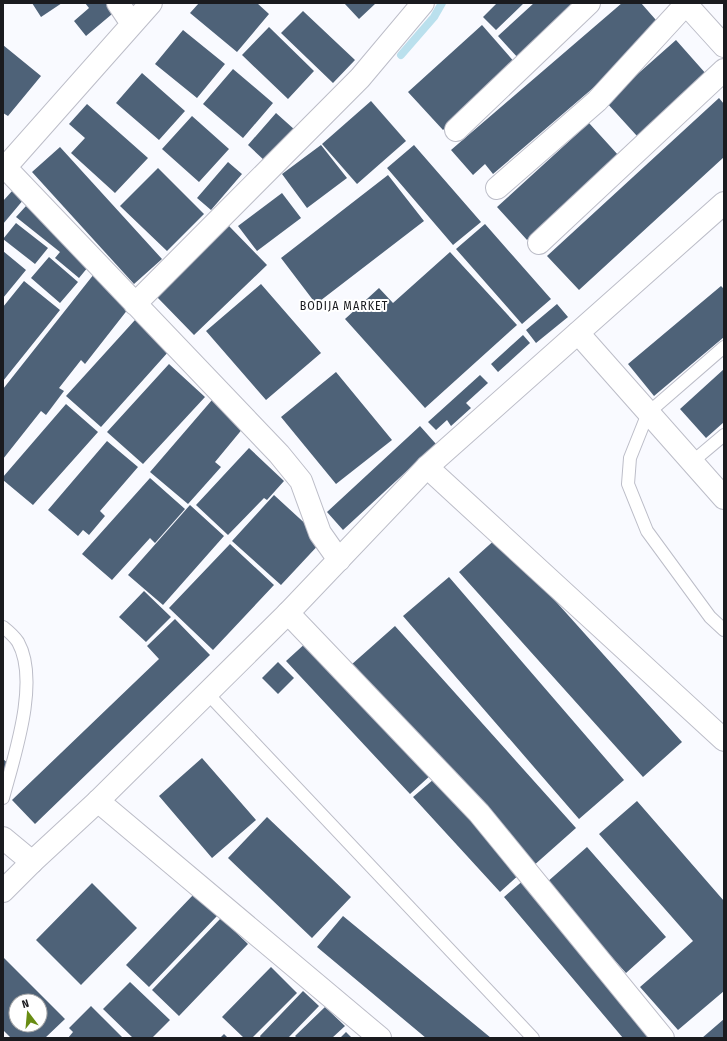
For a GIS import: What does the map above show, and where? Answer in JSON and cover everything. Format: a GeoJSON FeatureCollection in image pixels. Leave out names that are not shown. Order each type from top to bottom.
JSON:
{"type":"FeatureCollection","features":[{"type":"Feature","properties":{"kind":"street"},"geometry":{"type":"LineString","coordinates":[[118,3],[132,24]]}},
{"type":"Feature","properties":{"kind":"street"},"geometry":{"type":"LineString","coordinates":[[151,3],[4,168],[279,454],[301,481],[320,533],[339,560]]}},
{"type":"Feature","properties":{"kind":"street"},"geometry":{"type":"LineString","coordinates":[[135,304],[360,78],[423,3]]}},
{"type":"Feature","properties":{"kind":"street"},"geometry":{"type":"LineString","coordinates":[[456,130],[589,3]]}},
{"type":"Feature","properties":{"kind":"street"},"geometry":{"type":"LineString","coordinates":[[497,188],[597,101],[686,4],[724,46]]}},
{"type":"Feature","properties":{"kind":"street"},"geometry":{"type":"LineString","coordinates":[[539,243],[724,70]]}},
{"type":"Feature","properties":{"kind":"street"},"geometry":{"type":"LineString","coordinates":[[3,891],[98,801],[288,614],[427,466],[724,204]]}},
{"type":"Feature","properties":{"kind":"street"},"geometry":{"type":"LineString","coordinates":[[578,333],[724,498]]}},
{"type":"Feature","properties":{"kind":"street"},"geometry":{"type":"LineString","coordinates":[[427,466],[724,740]]}},
{"type":"Feature","properties":{"kind":"street"},"geometry":{"type":"LineString","coordinates":[[288,614],[479,813],[663,1038]]}},
{"type":"Feature","properties":{"kind":"street"},"geometry":{"type":"LineString","coordinates":[[98,801],[380,1038]]}},
{"type":"Feature","properties":{"kind":"street"},"geometry":{"type":"LineString","coordinates":[[3,838],[32,862]]}},
{"type":"Feature","properties":{"kind":"lane"},"geometry":{"type":"LineString","coordinates":[[724,346],[648,413],[630,458],[628,484],[647,531],[710,617],[724,630]]}},
{"type":"Feature","properties":{"kind":"lane"},"geometry":{"type":"LineString","coordinates":[[692,462],[724,435]]}},
{"type":"Feature","properties":{"kind":"lane"},"geometry":{"type":"LineString","coordinates":[[3,627],[18,643],[26,672],[26,694],[24,720],[3,798]]}},
{"type":"Feature","properties":{"kind":"lane"},"geometry":{"type":"LineString","coordinates":[[207,693],[533,1038]]}},
{"type":"Feature","properties":{"kind":"building"},"geometry":{"type":"Polygon","coordinates":[[[32,3],[62,3],[41,17],[32,3]]]}},
{"type":"Feature","properties":{"kind":"building"},"geometry":{"type":"Polygon","coordinates":[[[85,3],[113,3],[118,9],[86,36],[74,21],[89,8],[85,3]]]}},
{"type":"Feature","properties":{"kind":"building"},"geometry":{"type":"Polygon","coordinates":[[[199,3],[257,3],[269,14],[237,52],[190,13],[199,3]]]}},
{"type":"Feature","properties":{"kind":"building"},"geometry":{"type":"Polygon","coordinates":[[[344,3],[376,3],[359,19],[344,3]]]}},
{"type":"Feature","properties":{"kind":"building"},"geometry":{"type":"Polygon","coordinates":[[[497,3],[524,3],[496,30],[483,17],[497,3]]]}},
{"type":"Feature","properties":{"kind":"building"},"geometry":{"type":"Polygon","coordinates":[[[534,3],[580,3],[519,59],[498,36],[534,3]]]}},
{"type":"Feature","properties":{"kind":"building"},"geometry":{"type":"Polygon","coordinates":[[[622,3],[641,3],[663,28],[493,174],[485,164],[473,175],[451,150],[622,3]]]}},
{"type":"Feature","properties":{"kind":"building"},"geometry":{"type":"Polygon","coordinates":[[[303,11],[355,60],[333,83],[281,33],[303,11]]]}},
{"type":"Feature","properties":{"kind":"building"},"geometry":{"type":"Polygon","coordinates":[[[482,25],[516,64],[443,130],[408,92],[482,25]]]}},
{"type":"Feature","properties":{"kind":"building"},"geometry":{"type":"Polygon","coordinates":[[[269,27],[314,71],[288,99],[242,55],[269,27]]]}},
{"type":"Feature","properties":{"kind":"building"},"geometry":{"type":"Polygon","coordinates":[[[183,30],[225,64],[197,98],[155,64],[183,30]]]}},
{"type":"Feature","properties":{"kind":"building"},"geometry":{"type":"Polygon","coordinates":[[[676,40],[707,75],[637,136],[606,102],[676,40]]]}},
{"type":"Feature","properties":{"kind":"building"},"geometry":{"type":"Polygon","coordinates":[[[3,45],[41,76],[8,116],[3,113],[3,45]]]}},
{"type":"Feature","properties":{"kind":"building"},"geometry":{"type":"Polygon","coordinates":[[[233,69],[273,103],[243,138],[203,104],[233,69]]]}},
{"type":"Feature","properties":{"kind":"building"},"geometry":{"type":"Polygon","coordinates":[[[142,73],[185,111],[159,140],[116,103],[142,73]]]}},
{"type":"Feature","properties":{"kind":"building"},"geometry":{"type":"Polygon","coordinates":[[[719,98],[724,104],[724,157],[579,290],[547,256],[719,98]]]}},
{"type":"Feature","properties":{"kind":"building"},"geometry":{"type":"Polygon","coordinates":[[[371,101],[406,141],[357,184],[322,144],[371,101]]]}},
{"type":"Feature","properties":{"kind":"building"},"geometry":{"type":"Polygon","coordinates":[[[87,104],[148,158],[115,193],[71,153],[85,138],[69,124],[87,104]]]}},
{"type":"Feature","properties":{"kind":"building"},"geometry":{"type":"Polygon","coordinates":[[[276,113],[295,130],[266,162],[248,145],[276,113]]]}},
{"type":"Feature","properties":{"kind":"building"},"geometry":{"type":"Polygon","coordinates":[[[192,116],[229,149],[199,182],[162,149],[192,116]]]}},
{"type":"Feature","properties":{"kind":"building"},"geometry":{"type":"Polygon","coordinates":[[[589,123],[619,156],[527,240],[497,207],[589,123]]]}},
{"type":"Feature","properties":{"kind":"building"},"geometry":{"type":"Polygon","coordinates":[[[321,145],[347,178],[307,208],[282,174],[321,145]]]}},
{"type":"Feature","properties":{"kind":"building"},"geometry":{"type":"Polygon","coordinates":[[[414,145],[481,222],[453,245],[387,168],[414,145]]]}},
{"type":"Feature","properties":{"kind":"building"},"geometry":{"type":"Polygon","coordinates":[[[60,147],[162,259],[134,284],[32,172],[60,147]]]}},
{"type":"Feature","properties":{"kind":"building"},"geometry":{"type":"Polygon","coordinates":[[[228,162],[242,174],[211,210],[197,198],[228,162]]]}},
{"type":"Feature","properties":{"kind":"building"},"geometry":{"type":"Polygon","coordinates":[[[158,168],[204,214],[167,251],[120,206],[158,168]]]}},
{"type":"Feature","properties":{"kind":"building"},"geometry":{"type":"Polygon","coordinates":[[[388,175],[424,221],[316,304],[281,258],[388,175]]]}},
{"type":"Feature","properties":{"kind":"building"},"geometry":{"type":"Polygon","coordinates":[[[13,190],[24,199],[3,224],[3,201],[13,190]]]}},
{"type":"Feature","properties":{"kind":"building"},"geometry":{"type":"Polygon","coordinates":[[[282,193],[301,218],[257,251],[238,226],[282,193]]]}},
{"type":"Feature","properties":{"kind":"building"},"geometry":{"type":"Polygon","coordinates":[[[26,206],[93,261],[79,278],[55,258],[60,252],[16,217],[26,206]]]}},
{"type":"Feature","properties":{"kind":"building"},"geometry":{"type":"Polygon","coordinates":[[[16,223],[48,248],[35,264],[3,239],[16,223]]]}},
{"type":"Feature","properties":{"kind":"building"},"geometry":{"type":"Polygon","coordinates":[[[485,224],[551,299],[522,324],[456,249],[485,224]]]}},
{"type":"Feature","properties":{"kind":"building"},"geometry":{"type":"Polygon","coordinates":[[[229,226],[267,265],[194,335],[157,297],[229,226]]]}},
{"type":"Feature","properties":{"kind":"building"},"geometry":{"type":"Polygon","coordinates":[[[3,251],[26,270],[3,298],[3,251]]]}},
{"type":"Feature","properties":{"kind":"building"},"geometry":{"type":"Polygon","coordinates":[[[450,252],[517,325],[425,408],[345,319],[379,288],[393,303],[450,252]]]}},
{"type":"Feature","properties":{"kind":"building"},"geometry":{"type":"Polygon","coordinates":[[[49,257],[78,282],[60,303],[31,278],[49,257]]]}},
{"type":"Feature","properties":{"kind":"building"},"geometry":{"type":"Polygon","coordinates":[[[94,274],[132,304],[85,364],[81,360],[59,388],[64,391],[46,415],[41,411],[3,459],[3,389],[94,274]]]}},
{"type":"Feature","properties":{"kind":"building"},"geometry":{"type":"Polygon","coordinates":[[[24,281],[60,310],[3,381],[3,307],[24,281]]]}},
{"type":"Feature","properties":{"kind":"building"},"geometry":{"type":"Polygon","coordinates":[[[261,284],[321,353],[266,400],[206,331],[261,284]]]}},
{"type":"Feature","properties":{"kind":"building"},"geometry":{"type":"Polygon","coordinates":[[[721,286],[724,289],[724,337],[654,396],[628,364],[721,286]]]}},
{"type":"Feature","properties":{"kind":"building"},"geometry":{"type":"Polygon","coordinates":[[[557,304],[568,317],[536,343],[526,330],[557,304]]]}},
{"type":"Feature","properties":{"kind":"building"},"geometry":{"type":"Polygon","coordinates":[[[135,320],[169,351],[101,427],[66,396],[135,320]]]}},
{"type":"Feature","properties":{"kind":"building"},"geometry":{"type":"Polygon","coordinates":[[[523,335],[530,343],[498,372],[491,364],[523,335]]]}},
{"type":"Feature","properties":{"kind":"building"},"geometry":{"type":"Polygon","coordinates":[[[169,364],[205,397],[143,464],[107,432],[169,364]]]}},
{"type":"Feature","properties":{"kind":"building"},"geometry":{"type":"Polygon","coordinates":[[[724,369],[724,422],[706,438],[680,409],[724,369]]]}},
{"type":"Feature","properties":{"kind":"building"},"geometry":{"type":"Polygon","coordinates":[[[336,372],[392,440],[336,484],[281,417],[336,372]]]}},
{"type":"Feature","properties":{"kind":"building"},"geometry":{"type":"Polygon","coordinates":[[[480,375],[488,383],[466,403],[471,408],[451,426],[447,420],[436,430],[428,422],[480,375]]]}},
{"type":"Feature","properties":{"kind":"building"},"geometry":{"type":"Polygon","coordinates":[[[212,400],[244,427],[215,462],[221,467],[188,504],[150,472],[212,400]]]}},
{"type":"Feature","properties":{"kind":"building"},"geometry":{"type":"Polygon","coordinates":[[[66,404],[98,432],[33,505],[3,480],[3,477],[66,404]]]}},
{"type":"Feature","properties":{"kind":"building"},"geometry":{"type":"Polygon","coordinates":[[[420,426],[436,444],[343,530],[327,512],[420,426]]]}},
{"type":"Feature","properties":{"kind":"building"},"geometry":{"type":"Polygon","coordinates":[[[107,441],[138,467],[100,511],[105,516],[89,535],[83,530],[78,536],[48,510],[107,441]]]}},
{"type":"Feature","properties":{"kind":"building"},"geometry":{"type":"Polygon","coordinates":[[[249,448],[284,481],[267,500],[264,498],[228,535],[196,505],[249,448]]]}},
{"type":"Feature","properties":{"kind":"building"},"geometry":{"type":"Polygon","coordinates":[[[150,478],[185,509],[155,543],[150,538],[112,580],[82,554],[150,478]]]}},
{"type":"Feature","properties":{"kind":"building"},"geometry":{"type":"Polygon","coordinates":[[[274,495],[323,540],[281,585],[232,541],[274,495]]]}},
{"type":"Feature","properties":{"kind":"building"},"geometry":{"type":"Polygon","coordinates":[[[190,505],[224,536],[163,605],[128,575],[190,505]]]}},
{"type":"Feature","properties":{"kind":"building"},"geometry":{"type":"Polygon","coordinates":[[[498,537],[682,742],[643,777],[459,572],[498,537]]]}},
{"type":"Feature","properties":{"kind":"building"},"geometry":{"type":"Polygon","coordinates":[[[230,544],[274,585],[213,650],[169,608],[230,544]]]}},
{"type":"Feature","properties":{"kind":"building"},"geometry":{"type":"Polygon","coordinates":[[[449,577],[624,780],[579,819],[403,616],[449,577]]]}},
{"type":"Feature","properties":{"kind":"building"},"geometry":{"type":"Polygon","coordinates":[[[144,591],[171,617],[146,642],[119,617],[144,591]]]}},
{"type":"Feature","properties":{"kind":"building"},"geometry":{"type":"Polygon","coordinates":[[[175,619],[210,655],[35,824],[12,800],[159,659],[147,646],[175,619]]]}},
{"type":"Feature","properties":{"kind":"building"},"geometry":{"type":"Polygon","coordinates":[[[395,626],[576,828],[532,867],[351,665],[395,626]]]}},
{"type":"Feature","properties":{"kind":"building"},"geometry":{"type":"Polygon","coordinates":[[[308,641],[432,774],[410,794],[286,661],[308,641]]]}},
{"type":"Feature","properties":{"kind":"building"},"geometry":{"type":"Polygon","coordinates":[[[278,662],[294,678],[278,694],[262,678],[278,662]]]}},
{"type":"Feature","properties":{"kind":"building"},"geometry":{"type":"Polygon","coordinates":[[[202,758],[256,820],[212,858],[159,796],[202,758]]]}},
{"type":"Feature","properties":{"kind":"building"},"geometry":{"type":"Polygon","coordinates":[[[3,759],[9,764],[3,771],[3,759]]]}},
{"type":"Feature","properties":{"kind":"building"},"geometry":{"type":"Polygon","coordinates":[[[434,779],[521,873],[500,892],[413,797],[434,779]]]}},
{"type":"Feature","properties":{"kind":"building"},"geometry":{"type":"Polygon","coordinates":[[[637,801],[724,901],[724,991],[678,1030],[640,987],[693,941],[599,834],[637,801]]]}},
{"type":"Feature","properties":{"kind":"building"},"geometry":{"type":"Polygon","coordinates":[[[267,817],[351,897],[312,938],[228,858],[267,817]]]}},
{"type":"Feature","properties":{"kind":"building"},"geometry":{"type":"Polygon","coordinates":[[[587,847],[666,937],[626,973],[546,883],[587,847]]]}},
{"type":"Feature","properties":{"kind":"building"},"geometry":{"type":"Polygon","coordinates":[[[525,879],[660,1038],[623,1038],[504,897],[525,879]]]}},
{"type":"Feature","properties":{"kind":"building"},"geometry":{"type":"Polygon","coordinates":[[[92,883],[137,928],[81,985],[36,940],[92,883]]]}},
{"type":"Feature","properties":{"kind":"building"},"geometry":{"type":"Polygon","coordinates":[[[194,894],[217,916],[149,987],[126,965],[194,894]]]}},
{"type":"Feature","properties":{"kind":"building"},"geometry":{"type":"Polygon","coordinates":[[[343,916],[491,1038],[426,1038],[317,947],[343,916]]]}},
{"type":"Feature","properties":{"kind":"building"},"geometry":{"type":"Polygon","coordinates":[[[221,918],[248,944],[179,1016],[152,990],[221,918]]]}},
{"type":"Feature","properties":{"kind":"building"},"geometry":{"type":"Polygon","coordinates":[[[3,957],[39,993],[8,993],[8,1033],[48,1033],[48,1002],[65,1019],[45,1038],[11,1038],[3,1030],[3,957]]]}},
{"type":"Feature","properties":{"kind":"building"},"geometry":{"type":"Polygon","coordinates":[[[271,967],[297,993],[252,1038],[244,1038],[222,1017],[271,967]]]}},
{"type":"Feature","properties":{"kind":"building"},"geometry":{"type":"Polygon","coordinates":[[[130,982],[170,1020],[152,1038],[133,1038],[103,1009],[130,982]]]}},
{"type":"Feature","properties":{"kind":"building"},"geometry":{"type":"Polygon","coordinates":[[[303,991],[319,1006],[288,1038],[261,1038],[260,1036],[303,991]]]}},
{"type":"Feature","properties":{"kind":"building"},"geometry":{"type":"Polygon","coordinates":[[[91,1006],[123,1038],[68,1038],[73,1032],[69,1028],[91,1006]]]}},
{"type":"Feature","properties":{"kind":"building"},"geometry":{"type":"Polygon","coordinates":[[[325,1007],[345,1026],[332,1038],[297,1038],[295,1036],[325,1007]]]}},
{"type":"Feature","properties":{"kind":"building"},"geometry":{"type":"Polygon","coordinates":[[[724,1019],[724,1038],[702,1038],[724,1019]]]}},
{"type":"Feature","properties":{"kind":"building"},"geometry":{"type":"Polygon","coordinates":[[[346,1032],[352,1038],[340,1038],[346,1032]]]}},
{"type":"Feature","properties":{"kind":"building"},"geometry":{"type":"Polygon","coordinates":[[[224,1034],[228,1038],[220,1038],[224,1034]]]}},
{"type":"Feature","properties":{"kind":"waterway"},"geometry":{"type":"LineString","coordinates":[[401,55],[434,17],[442,3]]}},
{"type":"Feature","properties":{"kind":"district","name":"BODIJA MARKET"},"geometry":{"type":"Point","coordinates":[344,306]}}]}
